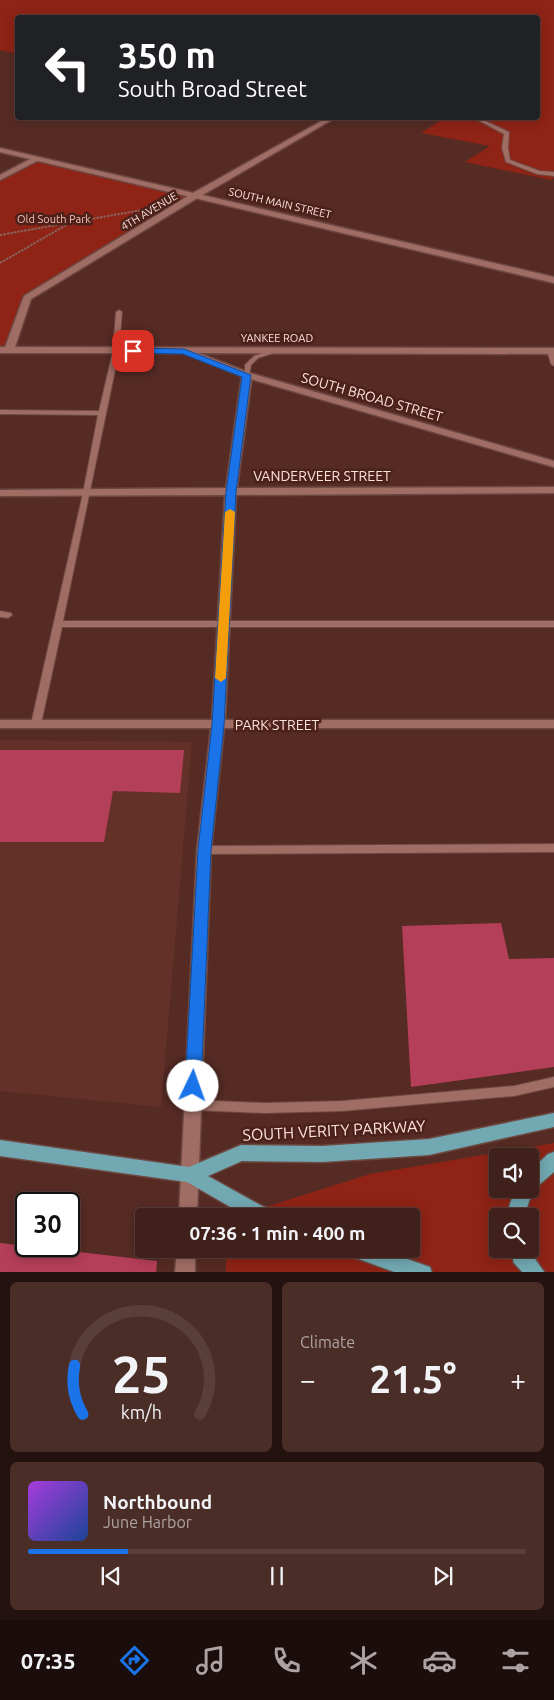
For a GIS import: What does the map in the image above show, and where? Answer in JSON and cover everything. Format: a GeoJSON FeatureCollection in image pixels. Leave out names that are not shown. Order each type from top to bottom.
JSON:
{"type":"FeatureCollection","features":[{"type":"Feature","properties":{"kind":"main road","name":"SOUTH VERITY PARKWAY"},"geometry":{"type":"LineString","coordinates":[[190,1174],[241,1153],[322,1154],[429,1147],[554,1120]]}},
{"type":"Feature","properties":{"kind":"main road"},"geometry":{"type":"LineString","coordinates":[[0,1148],[190,1174],[248,1208]]}},
{"type":"Feature","properties":{"kind":"main road"},"geometry":{"type":"LineString","coordinates":[[539,1174],[554,1160]]}},
{"type":"Feature","properties":{"kind":"main road"},"geometry":{"type":"LineString","coordinates":[[382,1258],[423,1272]]}},
{"type":"Feature","properties":{"kind":"main road"},"geometry":{"type":"LineString","coordinates":[[522,1258],[536,1272]]}},
{"type":"Feature","properties":{"kind":"street","name":"4TH AVENUE"},"geometry":{"type":"LineString","coordinates":[[4,350],[28,298],[196,195],[327,120]]}},
{"type":"Feature","properties":{"kind":"street","name":"SOUTH MAIN STREET"},"geometry":{"type":"LineString","coordinates":[[0,150],[554,280]]}},
{"type":"Feature","properties":{"kind":"street"},"geometry":{"type":"LineString","coordinates":[[0,178],[38,159]]}},
{"type":"Feature","properties":{"kind":"street","name":"YANKEE ROAD"},"geometry":{"type":"LineString","coordinates":[[4,350],[552,351]]}},
{"type":"Feature","properties":{"kind":"street","name":"SOUTH BROAD STREET"},"geometry":{"type":"LineString","coordinates":[[184,351],[246,375],[554,464]]}},
{"type":"Feature","properties":{"kind":"street"},"geometry":{"type":"LineString","coordinates":[[188,1208],[204,850],[218,725],[231,492],[246,375]]}},
{"type":"Feature","properties":{"kind":"street","name":"VANDERVEER STREET"},"geometry":{"type":"LineString","coordinates":[[0,493],[554,490]]}},
{"type":"Feature","properties":{"kind":"street","name":"PARK STREET"},"geometry":{"type":"LineString","coordinates":[[0,724],[554,724]]}},
{"type":"Feature","properties":{"kind":"street"},"geometry":{"type":"LineString","coordinates":[[185,1272],[186,1258]]}},
{"type":"Feature","properties":{"kind":"lane"},"geometry":{"type":"LineString","coordinates":[[480,120],[507,133],[505,148],[508,161],[539,173],[554,174]]}},
{"type":"Feature","properties":{"kind":"lane"},"geometry":{"type":"LineString","coordinates":[[36,724],[116,351],[119,312]]}},
{"type":"Feature","properties":{"kind":"lane"},"geometry":{"type":"LineString","coordinates":[[246,375],[248,365],[256,358],[278,350]]}},
{"type":"Feature","properties":{"kind":"lane"},"geometry":{"type":"LineString","coordinates":[[552,351],[554,364]]}},
{"type":"Feature","properties":{"kind":"lane"},"geometry":{"type":"LineString","coordinates":[[0,412],[102,412]]}},
{"type":"Feature","properties":{"kind":"lane"},"geometry":{"type":"LineString","coordinates":[[58,624],[554,624]]}},
{"type":"Feature","properties":{"kind":"lane"},"geometry":{"type":"LineString","coordinates":[[204,850],[554,848]]}},
{"type":"Feature","properties":{"kind":"lane"},"geometry":{"type":"LineString","coordinates":[[192,1105],[264,1108],[342,1106],[514,1091],[554,1082]]}},
{"type":"Feature","properties":{"kind":"path"},"geometry":{"type":"LineString","coordinates":[[0,235],[149,209]]}},
{"type":"Feature","properties":{"kind":"path"},"geometry":{"type":"LineString","coordinates":[[0,263],[71,222]]}},
{"type":"Feature","properties":{"kind":"shaded area"},"geometry":{"type":"Polygon","coordinates":[[[0,740],[192,742],[161,1107],[0,1091],[0,740]]]}},
{"type":"Feature","properties":{"kind":"green space"},"geometry":{"type":"Polygon","coordinates":[[[0,0],[554,0],[554,178],[551,180],[465,162],[490,146],[421,133],[441,120],[540,120],[540,15],[15,15],[15,54],[0,50],[0,0]]]}},
{"type":"Feature","properties":{"kind":"green space","name":"Old South Park"},"geometry":{"type":"Polygon","coordinates":[[[37,159],[196,195],[28,298],[9,350],[0,350],[0,178],[37,159]]]}},
{"type":"Feature","properties":{"kind":"green space"},"geometry":{"type":"Polygon","coordinates":[[[554,1143],[554,1272],[226,1272],[226,1258],[420,1258],[420,1208],[262,1208],[370,1174],[489,1154],[489,1198],[539,1198],[539,1148],[524,1148],[554,1143]]]}},
{"type":"Feature","properties":{"kind":"building"},"geometry":{"type":"Polygon","coordinates":[[[0,750],[184,750],[180,793],[113,791],[104,842],[0,842],[0,750]]]}},
{"type":"Feature","properties":{"kind":"building"},"geometry":{"type":"Polygon","coordinates":[[[501,923],[509,959],[554,958],[554,1067],[411,1087],[402,926],[501,923]]]}},
{"type":"Feature","properties":{"kind":"building"},"geometry":{"type":"Polygon","coordinates":[[[0,1243],[15,1245],[15,1257],[80,1257],[80,1252],[157,1261],[156,1272],[0,1272],[0,1243]]]}},
{"type":"Feature","properties":{"kind":"slow traffic"},"geometry":{"type":"LineString","coordinates":[[221,678],[230,512]]}},
{"type":"Feature","properties":{"kind":"route"},"geometry":{"type":"LineString","coordinates":[[133,351],[184,351],[246,375],[231,492],[218,725],[204,850],[193,1086]]}}]}
